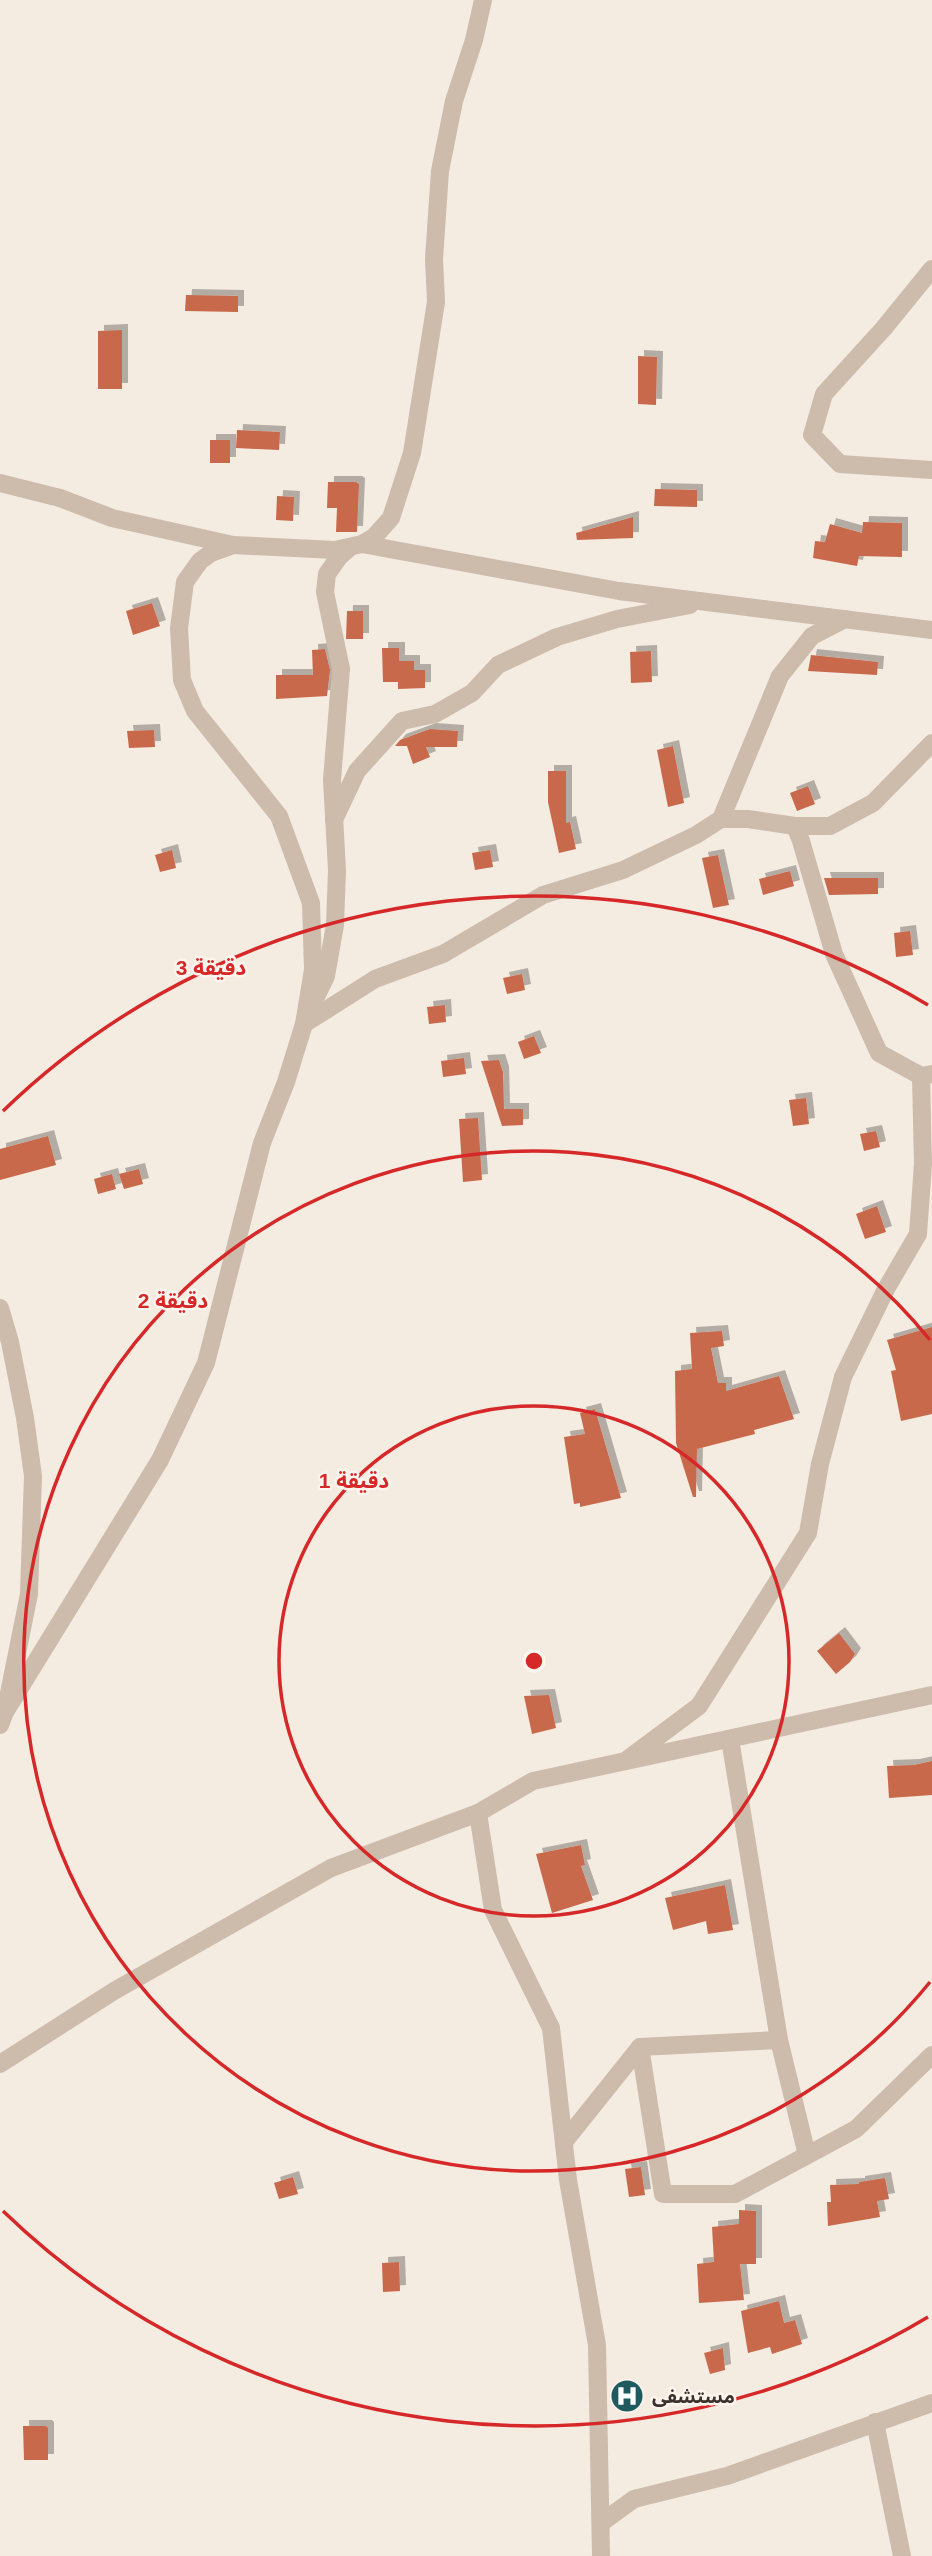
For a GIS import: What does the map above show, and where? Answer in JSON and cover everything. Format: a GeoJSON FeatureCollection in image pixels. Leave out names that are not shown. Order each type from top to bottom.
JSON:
{"type":"FeatureCollection","features":[{"type":"Feature","properties":{"kind":"street"},"geometry":{"type":"LineString","coordinates":[[3,1718],[160,1460],[206,1363],[262,1143],[286,1082],[304,1024],[326,976],[335,925],[337,870],[331,780],[341,669],[325,593],[327,574],[339,557],[374,537],[391,518],[412,453],[436,302],[434,258],[440,171],[454,101],[474,40],[483,0]]}},
{"type":"Feature","properties":{"kind":"street"},"geometry":{"type":"LineString","coordinates":[[932,269],[884,328],[824,394],[812,435],[840,464],[932,470]]}},
{"type":"Feature","properties":{"kind":"street"},"geometry":{"type":"LineString","coordinates":[[0,482],[60,498],[112,518],[233,545],[335,550],[355,546],[619,591],[932,630]]}},
{"type":"Feature","properties":{"kind":"street"},"geometry":{"type":"LineString","coordinates":[[233,545],[211,553],[200,561],[185,582],[179,628],[182,680],[195,711],[279,816],[301,870],[311,903],[313,970],[304,1024]]}},
{"type":"Feature","properties":{"kind":"street"},"geometry":{"type":"LineString","coordinates":[[333,823],[358,771],[402,721],[435,715],[472,693],[498,665],[557,637],[617,619],[706,602]]}},
{"type":"Feature","properties":{"kind":"street"},"geometry":{"type":"LineString","coordinates":[[304,1024],[375,979],[443,954],[543,895],[623,870],[696,835],[721,818],[780,676],[812,636],[845,620]]}},
{"type":"Feature","properties":{"kind":"street"},"geometry":{"type":"LineString","coordinates":[[721,818],[795,826],[830,826],[873,803],[932,743]]}},
{"type":"Feature","properties":{"kind":"street"},"geometry":{"type":"LineString","coordinates":[[623,1762],[699,1706],[808,1533],[820,1464],[843,1377],[886,1289],[918,1234],[927,1075],[879,1053],[834,954],[795,826]]}},
{"type":"Feature","properties":{"kind":"street"},"geometry":{"type":"LineString","coordinates":[[0,1308],[10,1342],[33,1476],[29,1594],[3,1718]]}},
{"type":"Feature","properties":{"kind":"street"},"geometry":{"type":"LineString","coordinates":[[0,2064],[114,1991],[331,1868],[478,1813],[533,1782],[932,1695]]}},
{"type":"Feature","properties":{"kind":"street"},"geometry":{"type":"LineString","coordinates":[[730,1740],[779,2040],[807,2155]]}},
{"type":"Feature","properties":{"kind":"street"},"geometry":{"type":"LineString","coordinates":[[478,1813],[493,1910],[551,2028],[564,2142],[597,2345],[601,2556]]}},
{"type":"Feature","properties":{"kind":"street"},"geometry":{"type":"LineString","coordinates":[[564,2142],[640,2047],[779,2040]]}},
{"type":"Feature","properties":{"kind":"street"},"geometry":{"type":"LineString","coordinates":[[640,2047],[663,2194],[735,2194],[856,2129],[932,2055]]}},
{"type":"Feature","properties":{"kind":"street"},"geometry":{"type":"LineString","coordinates":[[601,2523],[634,2499],[727,2476],[932,2403]]}},
{"type":"Feature","properties":{"kind":"street"},"geometry":{"type":"LineString","coordinates":[[875,2422],[902,2556]]}},
{"type":"Feature","properties":{"kind":"building"},"geometry":{"type":"Polygon","coordinates":[[[186,295],[238,296],[238,312],[185,311],[186,295]]]}},
{"type":"Feature","properties":{"kind":"building"},"geometry":{"type":"Polygon","coordinates":[[[122,330],[122,389],[98,389],[98,331],[122,330]]]}},
{"type":"Feature","properties":{"kind":"building"},"geometry":{"type":"Polygon","coordinates":[[[638,356],[657,357],[656,405],[638,404],[638,356]]]}},
{"type":"Feature","properties":{"kind":"building"},"geometry":{"type":"Polygon","coordinates":[[[237,430],[280,432],[279,450],[236,448],[237,430]]]}},
{"type":"Feature","properties":{"kind":"building"},"geometry":{"type":"Polygon","coordinates":[[[210,440],[230,440],[230,463],[210,463],[210,440]]]}},
{"type":"Feature","properties":{"kind":"building"},"geometry":{"type":"Polygon","coordinates":[[[328,482],[359,484],[357,532],[336,532],[337,508],[327,508],[328,482]]]}},
{"type":"Feature","properties":{"kind":"building"},"geometry":{"type":"Polygon","coordinates":[[[655,489],[697,490],[697,507],[654,506],[655,489]]]}},
{"type":"Feature","properties":{"kind":"building"},"geometry":{"type":"Polygon","coordinates":[[[277,496],[294,497],[293,521],[276,520],[277,496]]]}},
{"type":"Feature","properties":{"kind":"building"},"geometry":{"type":"Polygon","coordinates":[[[633,517],[633,538],[577,540],[576,533],[633,517]]]}},
{"type":"Feature","properties":{"kind":"building"},"geometry":{"type":"Polygon","coordinates":[[[863,522],[902,523],[902,557],[859,556],[857,566],[813,558],[815,541],[825,542],[830,524],[862,533],[863,522]]]}},
{"type":"Feature","properties":{"kind":"building"},"geometry":{"type":"Polygon","coordinates":[[[152,603],[160,626],[133,635],[126,611],[152,603]]]}},
{"type":"Feature","properties":{"kind":"building"},"geometry":{"type":"Polygon","coordinates":[[[347,611],[363,611],[363,639],[346,639],[347,611]]]}},
{"type":"Feature","properties":{"kind":"building"},"geometry":{"type":"Polygon","coordinates":[[[382,648],[399,648],[399,661],[414,661],[414,670],[425,670],[425,688],[398,689],[398,682],[383,682],[382,648]]]}},
{"type":"Feature","properties":{"kind":"building"},"geometry":{"type":"Polygon","coordinates":[[[325,649],[330,670],[327,696],[276,699],[276,675],[313,675],[312,650],[325,649]]]}},
{"type":"Feature","properties":{"kind":"building"},"geometry":{"type":"Polygon","coordinates":[[[651,651],[652,682],[631,683],[630,652],[651,651]]]}},
{"type":"Feature","properties":{"kind":"building"},"geometry":{"type":"Polygon","coordinates":[[[811,655],[878,662],[877,675],[808,671],[811,655]]]}},
{"type":"Feature","properties":{"kind":"building"},"geometry":{"type":"Polygon","coordinates":[[[430,729],[458,731],[457,747],[426,747],[430,757],[413,764],[407,746],[395,746],[400,740],[430,729]]]}},
{"type":"Feature","properties":{"kind":"building"},"geometry":{"type":"Polygon","coordinates":[[[154,730],[155,747],[129,748],[127,731],[154,730]]]}},
{"type":"Feature","properties":{"kind":"building"},"geometry":{"type":"Polygon","coordinates":[[[673,746],[684,803],[668,807],[657,750],[673,746]]]}},
{"type":"Feature","properties":{"kind":"building"},"geometry":{"type":"Polygon","coordinates":[[[548,771],[566,771],[566,823],[570,822],[576,849],[559,853],[548,802],[548,771]]]}},
{"type":"Feature","properties":{"kind":"building"},"geometry":{"type":"Polygon","coordinates":[[[808,786],[815,804],[797,811],[790,793],[808,786]]]}},
{"type":"Feature","properties":{"kind":"building"},"geometry":{"type":"Polygon","coordinates":[[[172,850],[176,868],[160,872],[155,855],[172,850]]]}},
{"type":"Feature","properties":{"kind":"building"},"geometry":{"type":"Polygon","coordinates":[[[490,850],[493,867],[475,870],[472,853],[490,850]]]}},
{"type":"Feature","properties":{"kind":"building"},"geometry":{"type":"Polygon","coordinates":[[[718,855],[729,905],[713,908],[702,858],[718,855]]]}},
{"type":"Feature","properties":{"kind":"building"},"geometry":{"type":"Polygon","coordinates":[[[790,871],[794,886],[763,895],[759,879],[790,871]]]}},
{"type":"Feature","properties":{"kind":"building"},"geometry":{"type":"Polygon","coordinates":[[[824,878],[878,878],[878,894],[829,895],[824,878]]]}},
{"type":"Feature","properties":{"kind":"building"},"geometry":{"type":"Polygon","coordinates":[[[910,931],[913,955],[896,957],[894,933],[910,931]]]}},
{"type":"Feature","properties":{"kind":"building"},"geometry":{"type":"Polygon","coordinates":[[[522,974],[525,990],[507,994],[503,978],[522,974]]]}},
{"type":"Feature","properties":{"kind":"building"},"geometry":{"type":"Polygon","coordinates":[[[445,1005],[446,1022],[429,1024],[427,1007],[445,1005]]]}},
{"type":"Feature","properties":{"kind":"building"},"geometry":{"type":"Polygon","coordinates":[[[534,1036],[541,1053],[524,1059],[518,1042],[534,1036]]]}},
{"type":"Feature","properties":{"kind":"building"},"geometry":{"type":"Polygon","coordinates":[[[464,1058],[466,1074],[443,1077],[441,1061],[464,1058]]]}},
{"type":"Feature","properties":{"kind":"building"},"geometry":{"type":"Polygon","coordinates":[[[499,1060],[503,1072],[504,1109],[523,1109],[523,1125],[502,1126],[481,1061],[499,1060]]]}},
{"type":"Feature","properties":{"kind":"building"},"geometry":{"type":"Polygon","coordinates":[[[806,1098],[809,1124],[793,1126],[789,1100],[806,1098]]]}},
{"type":"Feature","properties":{"kind":"building"},"geometry":{"type":"Polygon","coordinates":[[[478,1118],[482,1180],[463,1182],[459,1119],[478,1118]]]}},
{"type":"Feature","properties":{"kind":"building"},"geometry":{"type":"Polygon","coordinates":[[[876,1131],[880,1147],[864,1151],[860,1134],[876,1131]]]}},
{"type":"Feature","properties":{"kind":"building"},"geometry":{"type":"Polygon","coordinates":[[[48,1136],[56,1165],[0,1180],[0,1149],[48,1136]]]}},
{"type":"Feature","properties":{"kind":"building"},"geometry":{"type":"Polygon","coordinates":[[[139,1169],[143,1184],[124,1189],[119,1174],[139,1169]]]}},
{"type":"Feature","properties":{"kind":"building"},"geometry":{"type":"Polygon","coordinates":[[[112,1174],[116,1189],[98,1194],[94,1179],[112,1174]]]}},
{"type":"Feature","properties":{"kind":"building"},"geometry":{"type":"Polygon","coordinates":[[[877,1206],[886,1232],[865,1239],[856,1214],[877,1206]]]}},
{"type":"Feature","properties":{"kind":"building"},"geometry":{"type":"Polygon","coordinates":[[[932,1327],[932,1414],[901,1421],[891,1371],[896,1370],[887,1340],[932,1327]]]}},
{"type":"Feature","properties":{"kind":"building"},"geometry":{"type":"Polygon","coordinates":[[[722,1331],[724,1346],[711,1348],[718,1383],[726,1383],[726,1391],[779,1376],[794,1419],[754,1430],[755,1434],[697,1449],[696,1497],[693,1497],[676,1443],[675,1371],[692,1369],[690,1333],[722,1331]]]}},
{"type":"Feature","properties":{"kind":"building"},"geometry":{"type":"Polygon","coordinates":[[[595,1409],[621,1498],[580,1507],[580,1503],[574,1504],[564,1437],[585,1434],[580,1413],[595,1409]]]}},
{"type":"Feature","properties":{"kind":"building"},"geometry":{"type":"Polygon","coordinates":[[[839,1633],[855,1654],[836,1674],[817,1651],[839,1633]]]}},
{"type":"Feature","properties":{"kind":"building"},"geometry":{"type":"Polygon","coordinates":[[[549,1695],[556,1728],[532,1734],[524,1696],[549,1695]]]}},
{"type":"Feature","properties":{"kind":"building"},"geometry":{"type":"Polygon","coordinates":[[[932,1761],[932,1795],[889,1798],[887,1766],[932,1761]]]}},
{"type":"Feature","properties":{"kind":"building"},"geometry":{"type":"Polygon","coordinates":[[[581,1845],[585,1865],[581,1866],[593,1900],[552,1913],[536,1854],[581,1845]]]}},
{"type":"Feature","properties":{"kind":"building"},"geometry":{"type":"Polygon","coordinates":[[[725,1885],[733,1930],[708,1934],[706,1921],[673,1930],[665,1898],[725,1885]]]}},
{"type":"Feature","properties":{"kind":"building"},"geometry":{"type":"Polygon","coordinates":[[[641,2167],[645,2195],[629,2197],[625,2169],[641,2167]]]}},
{"type":"Feature","properties":{"kind":"building"},"geometry":{"type":"Polygon","coordinates":[[[293,2177],[298,2194],[279,2199],[274,2183],[293,2177]]]}},
{"type":"Feature","properties":{"kind":"building"},"geometry":{"type":"Polygon","coordinates":[[[885,2178],[889,2199],[877,2201],[880,2217],[828,2226],[827,2202],[831,2202],[830,2185],[859,2184],[885,2178]]]}},
{"type":"Feature","properties":{"kind":"building"},"geometry":{"type":"Polygon","coordinates":[[[739,2210],[756,2211],[756,2264],[740,2264],[744,2300],[699,2303],[697,2264],[714,2262],[712,2227],[739,2224],[739,2210]]]}},
{"type":"Feature","properties":{"kind":"building"},"geometry":{"type":"Polygon","coordinates":[[[399,2262],[400,2291],[383,2292],[382,2263],[399,2262]]]}},
{"type":"Feature","properties":{"kind":"building"},"geometry":{"type":"Polygon","coordinates":[[[779,2301],[784,2323],[795,2320],[802,2344],[772,2354],[770,2347],[748,2353],[741,2311],[779,2301]]]}},
{"type":"Feature","properties":{"kind":"building"},"geometry":{"type":"Polygon","coordinates":[[[723,2348],[725,2370],[710,2374],[704,2353],[723,2348]]]}},
{"type":"Feature","properties":{"kind":"building"},"geometry":{"type":"Polygon","coordinates":[[[23,2426],[48,2428],[48,2460],[24,2460],[23,2426]]]}},
{"type":"Feature","properties":{"kind":"place","name":"مستشفى"},"geometry":{"type":"Point","coordinates":[627,2396]}}]}
